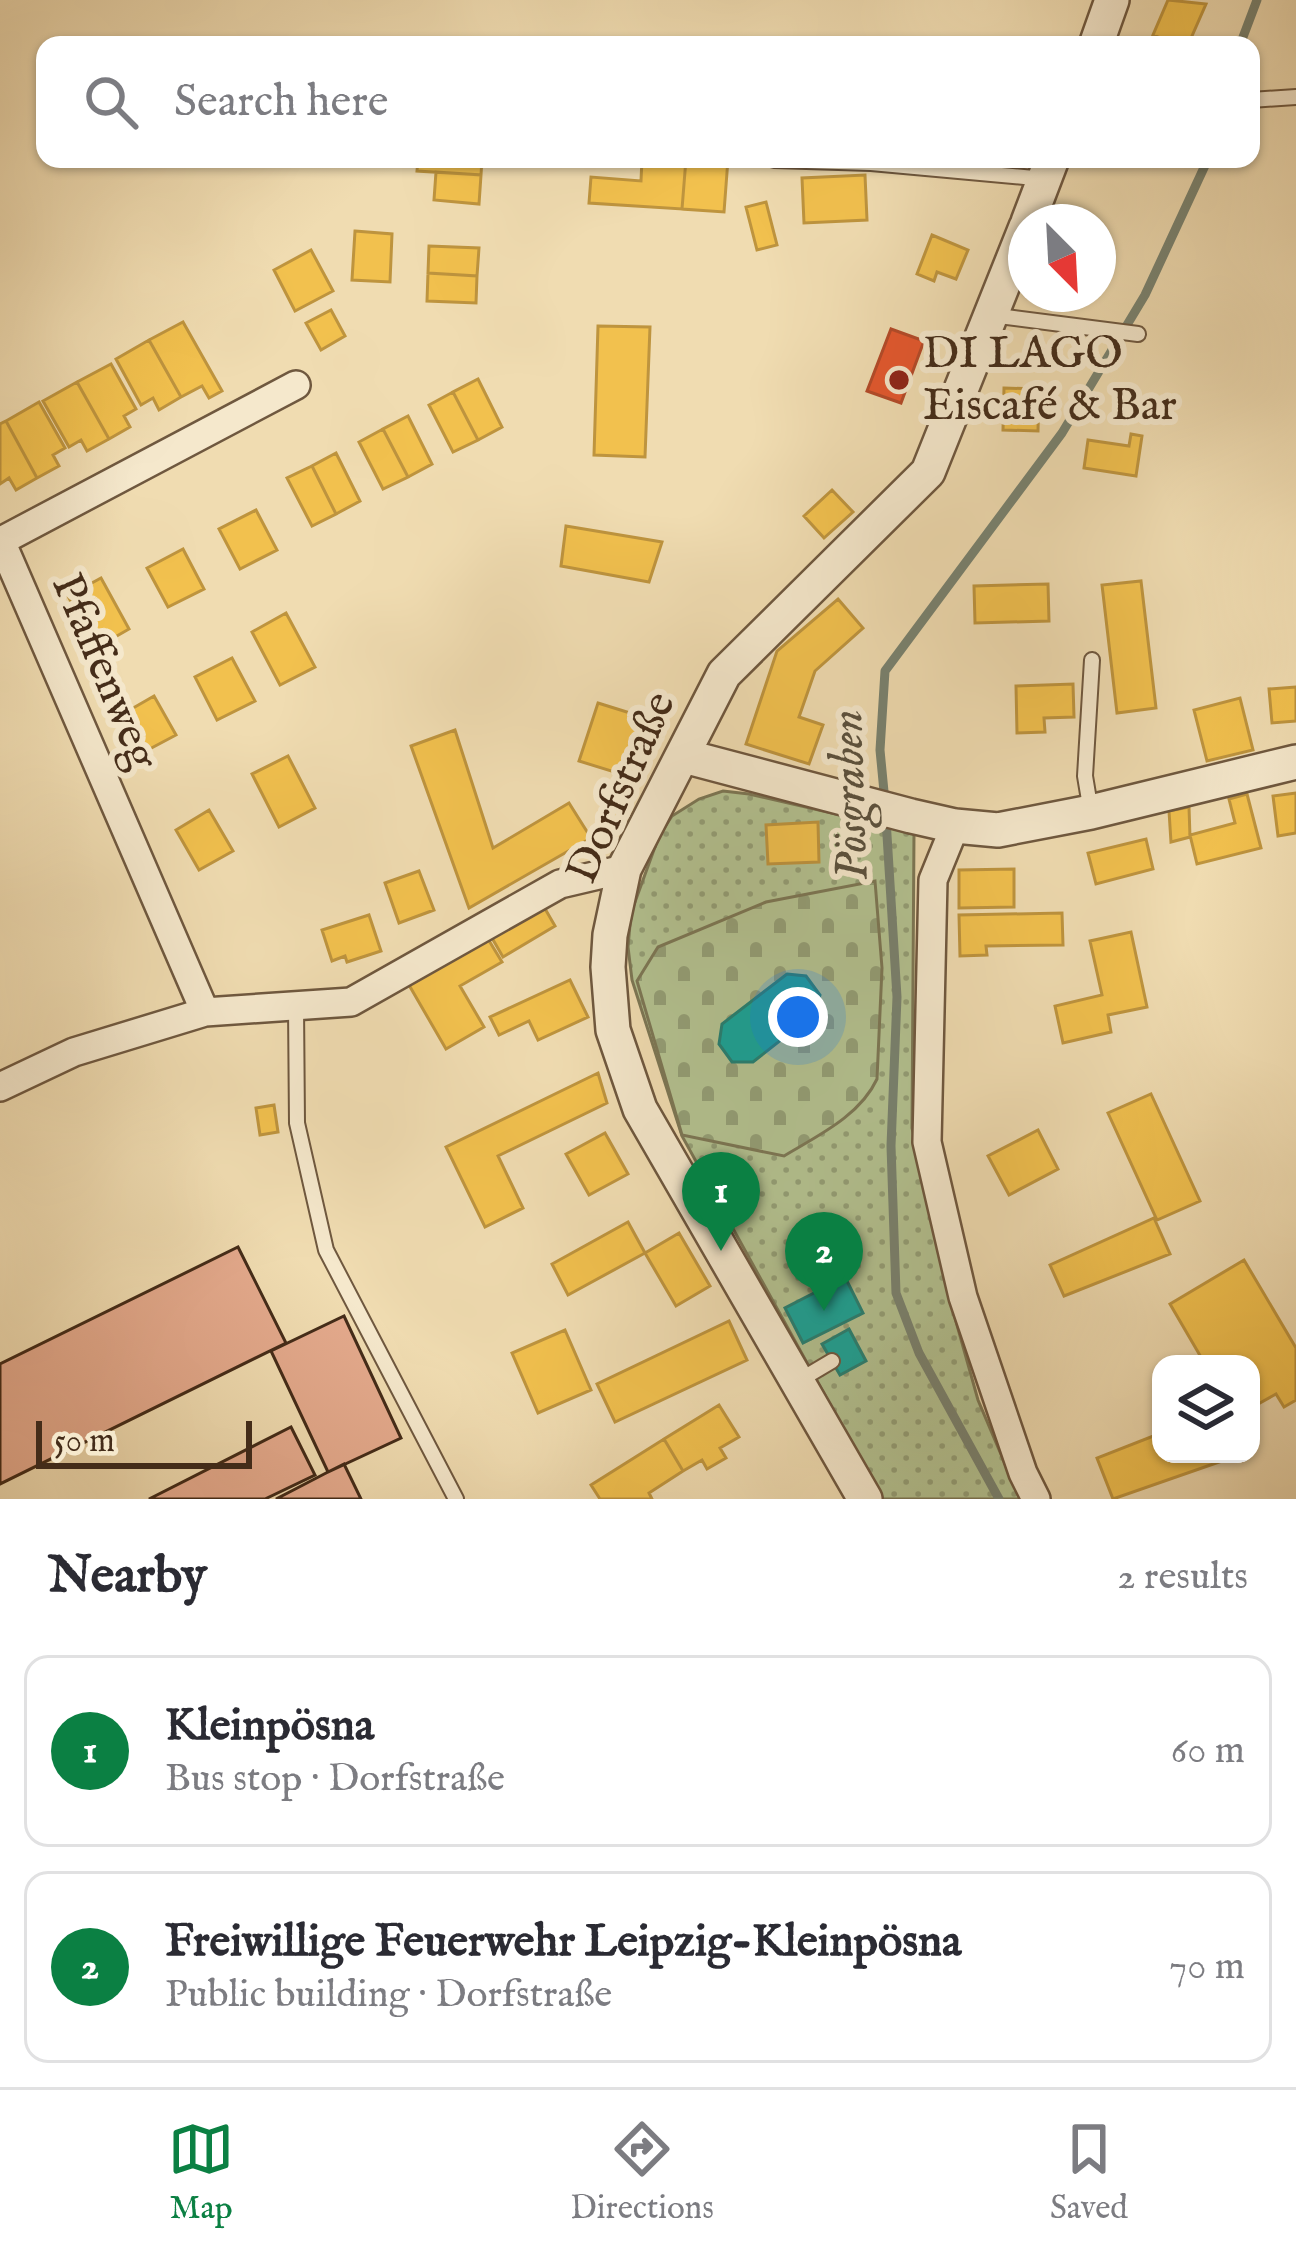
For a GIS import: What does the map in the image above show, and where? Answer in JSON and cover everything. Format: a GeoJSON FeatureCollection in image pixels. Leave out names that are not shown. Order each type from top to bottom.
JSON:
{"type":"FeatureCollection","features":[{"type":"Feature","properties":{"kind":"street"},"geometry":{"type":"LineString","coordinates":[[1099,36],[1112,0]]}},
{"type":"Feature","properties":{"kind":"street","name":"Dorfstraße"},"geometry":{"type":"LineString","coordinates":[[1035,204],[1049,169]]}},
{"type":"Feature","properties":{"kind":"street","name":"Dorfstraße"},"geometry":{"type":"LineString","coordinates":[[865,1499],[797,1382],[779,1338],[652,1132],[621,1061],[609,999],[615,902],[624,869],[724,674],[928,472],[1008,273]]}},
{"type":"Feature","properties":{"kind":"street","name":"Pfaffenweg"},"geometry":{"type":"LineString","coordinates":[[205,1012],[1,541],[296,385]]}},
{"type":"Feature","properties":{"kind":"street"},"geometry":{"type":"LineString","coordinates":[[684,756],[911,816],[998,830],[1296,762]]}},
{"type":"Feature","properties":{"kind":"street"},"geometry":{"type":"LineString","coordinates":[[955,826],[933,880],[927,1142],[963,1297],[1036,1499]]}},
{"type":"Feature","properties":{"kind":"street"},"geometry":{"type":"LineString","coordinates":[[0,1087],[74,1052],[205,1012],[352,1002],[560,884],[624,869]]}},
{"type":"Feature","properties":{"kind":"lane"},"geometry":{"type":"LineString","coordinates":[[1260,100],[1296,98]]}},
{"type":"Feature","properties":{"kind":"lane"},"geometry":{"type":"LineString","coordinates":[[992,315],[1138,334]]}},
{"type":"Feature","properties":{"kind":"lane"},"geometry":{"type":"LineString","coordinates":[[1090,812],[1085,776],[1093,660]]}},
{"type":"Feature","properties":{"kind":"lane"},"geometry":{"type":"LineString","coordinates":[[296,1006],[297,1123],[326,1250],[456,1499]]}},
{"type":"Feature","properties":{"kind":"lane"},"geometry":{"type":"LineString","coordinates":[[797,1382],[832,1361]]}},
{"type":"Feature","properties":{"kind":"green space"},"geometry":{"type":"Polygon","coordinates":[[[723,791],[914,832],[912,1128],[978,1400],[1020,1499],[882,1499],[682,1136],[632,980],[631,913],[659,836],[672,816],[723,791]]]}},
{"type":"Feature","properties":{"kind":"green space"},"geometry":{"type":"Polygon","coordinates":[[[875,881],[882,968],[877,1079],[860,1104],[784,1156],[682,1135],[637,981],[658,947],[766,902],[875,881]]]}},
{"type":"Feature","properties":{"kind":"building: Homes"},"geometry":{"type":"Polygon","coordinates":[[[1168,0],[1206,4],[1192,36],[1153,35],[1168,0]]]}},
{"type":"Feature","properties":{"kind":"building: Homes"},"geometry":{"type":"Polygon","coordinates":[[[417,168],[481,168],[481,175],[417,168]]]}},
{"type":"Feature","properties":{"kind":"building: Homes"},"geometry":{"type":"Polygon","coordinates":[[[642,168],[685,168],[682,209],[589,203],[591,177],[641,181],[642,168]]]}},
{"type":"Feature","properties":{"kind":"building: Homes"},"geometry":{"type":"Polygon","coordinates":[[[685,168],[727,168],[724,212],[682,209],[685,168]]]}},
{"type":"Feature","properties":{"kind":"building: Homes"},"geometry":{"type":"Polygon","coordinates":[[[436,172],[481,175],[479,204],[434,200],[436,172]]]}},
{"type":"Feature","properties":{"kind":"building: Homes"},"geometry":{"type":"Polygon","coordinates":[[[865,175],[867,220],[804,223],[802,178],[865,175]]]}},
{"type":"Feature","properties":{"kind":"building: Homes"},"geometry":{"type":"Polygon","coordinates":[[[766,202],[777,245],[757,250],[746,207],[766,202]]]}},
{"type":"Feature","properties":{"kind":"building: Homes"},"geometry":{"type":"Polygon","coordinates":[[[355,231],[392,234],[390,282],[352,280],[355,231]]]}},
{"type":"Feature","properties":{"kind":"building: Homes"},"geometry":{"type":"Polygon","coordinates":[[[932,235],[968,250],[956,279],[937,272],[934,281],[917,274],[932,235]]]}},
{"type":"Feature","properties":{"kind":"building: Homes"},"geometry":{"type":"Polygon","coordinates":[[[429,246],[479,248],[477,276],[428,273],[429,246]]]}},
{"type":"Feature","properties":{"kind":"building: Homes"},"geometry":{"type":"Polygon","coordinates":[[[311,250],[333,291],[295,311],[274,270],[311,250]]]}},
{"type":"Feature","properties":{"kind":"building: Homes"},"geometry":{"type":"Polygon","coordinates":[[[428,273],[477,276],[476,303],[427,301],[428,273]]]}},
{"type":"Feature","properties":{"kind":"building: Homes"},"geometry":{"type":"Polygon","coordinates":[[[331,310],[345,336],[321,350],[306,323],[331,310]]]}},
{"type":"Feature","properties":{"kind":"building: Homes"},"geometry":{"type":"Polygon","coordinates":[[[183,322],[222,391],[209,398],[202,386],[181,397],[149,340],[183,322]]]}},
{"type":"Feature","properties":{"kind":"building: Homes"},"geometry":{"type":"Polygon","coordinates":[[[598,326],[650,327],[645,457],[594,455],[598,326]]]}},
{"type":"Feature","properties":{"kind":"building: Homes"},"geometry":{"type":"Polygon","coordinates":[[[149,340],[181,397],[159,410],[153,398],[141,405],[116,359],[149,340]]]}},
{"type":"Feature","properties":{"kind":"building: Homes"},"geometry":{"type":"Polygon","coordinates":[[[111,364],[136,409],[124,416],[130,427],[109,439],[77,382],[111,364]]]}},
{"type":"Feature","properties":{"kind":"building: Homes"},"geometry":{"type":"Polygon","coordinates":[[[478,379],[502,427],[478,440],[453,392],[478,379]]]}},
{"type":"Feature","properties":{"kind":"building: Homes"},"geometry":{"type":"Polygon","coordinates":[[[77,382],[109,439],[87,451],[81,440],[69,447],[43,401],[77,382]]]}},
{"type":"Feature","properties":{"kind":"building: Homes"},"geometry":{"type":"Polygon","coordinates":[[[1004,388],[1039,389],[1038,431],[1003,430],[1004,388]]]}},
{"type":"Feature","properties":{"kind":"building: Homes"},"geometry":{"type":"Polygon","coordinates":[[[453,392],[478,440],[453,452],[429,405],[453,392]]]}},
{"type":"Feature","properties":{"kind":"building: Homes"},"geometry":{"type":"Polygon","coordinates":[[[39,402],[65,448],[53,455],[59,466],[37,478],[6,421],[39,402]]]}},
{"type":"Feature","properties":{"kind":"building: Homes"},"geometry":{"type":"Polygon","coordinates":[[[408,416],[432,464],[408,477],[383,429],[408,416]]]}},
{"type":"Feature","properties":{"kind":"building: Homes"},"geometry":{"type":"Polygon","coordinates":[[[6,421],[37,478],[16,490],[9,478],[0,484],[0,424],[6,421]]]}},
{"type":"Feature","properties":{"kind":"building: Homes"},"geometry":{"type":"Polygon","coordinates":[[[383,429],[408,477],[383,489],[359,442],[383,429]]]}},
{"type":"Feature","properties":{"kind":"building: Homes"},"geometry":{"type":"Polygon","coordinates":[[[1131,434],[1142,436],[1136,476],[1084,468],[1088,440],[1129,446],[1131,434]]]}},
{"type":"Feature","properties":{"kind":"building: Homes"},"geometry":{"type":"Polygon","coordinates":[[[336,453],[360,501],[336,514],[312,466],[336,453]]]}},
{"type":"Feature","properties":{"kind":"building: Homes"},"geometry":{"type":"Polygon","coordinates":[[[312,466],[336,514],[312,526],[287,478],[312,466]]]}},
{"type":"Feature","properties":{"kind":"building: Homes"},"geometry":{"type":"Polygon","coordinates":[[[832,490],[853,512],[824,538],[804,516],[832,490]]]}},
{"type":"Feature","properties":{"kind":"building: Homes"},"geometry":{"type":"Polygon","coordinates":[[[256,510],[277,550],[240,569],[219,529],[256,510]]]}},
{"type":"Feature","properties":{"kind":"building: Homes"},"geometry":{"type":"Polygon","coordinates":[[[566,526],[662,542],[649,582],[561,566],[566,526]]]}},
{"type":"Feature","properties":{"kind":"building: Homes"},"geometry":{"type":"Polygon","coordinates":[[[183,549],[204,589],[168,607],[147,568],[183,549]]]}},
{"type":"Feature","properties":{"kind":"building: Homes"},"geometry":{"type":"Polygon","coordinates":[[[101,578],[129,629],[96,648],[68,596],[101,578]]]}},
{"type":"Feature","properties":{"kind":"building: Homes"},"geometry":{"type":"Polygon","coordinates":[[[1141,581],[1156,708],[1117,713],[1102,585],[1141,581]]]}},
{"type":"Feature","properties":{"kind":"building: Homes"},"geometry":{"type":"Polygon","coordinates":[[[1048,584],[1049,621],[975,623],[974,586],[1048,584]]]}},
{"type":"Feature","properties":{"kind":"building: Homes"},"geometry":{"type":"Polygon","coordinates":[[[838,599],[863,628],[815,671],[799,717],[823,725],[809,764],[746,744],[777,651],[838,599]]]}},
{"type":"Feature","properties":{"kind":"building: Homes"},"geometry":{"type":"Polygon","coordinates":[[[286,613],[315,667],[280,685],[252,632],[286,613]]]}},
{"type":"Feature","properties":{"kind":"building: Homes"},"geometry":{"type":"Polygon","coordinates":[[[232,658],[255,701],[217,720],[195,677],[232,658]]]}},
{"type":"Feature","properties":{"kind":"building: Homes"},"geometry":{"type":"Polygon","coordinates":[[[1073,684],[1074,717],[1044,718],[1045,732],[1017,733],[1016,686],[1073,684]]]}},
{"type":"Feature","properties":{"kind":"building: Homes"},"geometry":{"type":"Polygon","coordinates":[[[1296,687],[1296,721],[1272,723],[1269,689],[1296,687]]]}},
{"type":"Feature","properties":{"kind":"building: Homes"},"geometry":{"type":"Polygon","coordinates":[[[154,696],[176,735],[142,753],[121,715],[154,696]]]}},
{"type":"Feature","properties":{"kind":"building: Homes"},"geometry":{"type":"Polygon","coordinates":[[[1240,698],[1253,750],[1207,761],[1194,710],[1240,698]]]}},
{"type":"Feature","properties":{"kind":"building: Homes"},"geometry":{"type":"Polygon","coordinates":[[[598,703],[643,717],[624,775],[579,761],[598,703]]]}},
{"type":"Feature","properties":{"kind":"building: Homes"},"geometry":{"type":"Polygon","coordinates":[[[455,730],[493,848],[569,803],[591,838],[469,908],[411,746],[455,730]]]}},
{"type":"Feature","properties":{"kind":"building: Homes"},"geometry":{"type":"Polygon","coordinates":[[[288,756],[315,808],[279,827],[252,774],[288,756]]]}},
{"type":"Feature","properties":{"kind":"building: Homes"},"geometry":{"type":"Polygon","coordinates":[[[1296,793],[1296,833],[1278,836],[1273,796],[1296,793]]]}},
{"type":"Feature","properties":{"kind":"building: Homes"},"geometry":{"type":"Polygon","coordinates":[[[1247,794],[1261,848],[1197,864],[1190,835],[1235,823],[1229,799],[1247,794]]]}},
{"type":"Feature","properties":{"kind":"building: Homes"},"geometry":{"type":"Polygon","coordinates":[[[1189,807],[1190,837],[1171,842],[1169,811],[1189,807]]]}},
{"type":"Feature","properties":{"kind":"building: Homes"},"geometry":{"type":"Polygon","coordinates":[[[209,810],[233,851],[199,870],[176,830],[209,810]]]}},
{"type":"Feature","properties":{"kind":"building: Homes"},"geometry":{"type":"Polygon","coordinates":[[[818,822],[819,862],[768,864],[766,825],[818,822]]]}},
{"type":"Feature","properties":{"kind":"building: Homes"},"geometry":{"type":"Polygon","coordinates":[[[1146,839],[1153,869],[1096,884],[1088,853],[1146,839]]]}},
{"type":"Feature","properties":{"kind":"building: Homes"},"geometry":{"type":"Polygon","coordinates":[[[1014,869],[1014,907],[959,908],[959,870],[1014,869]]]}},
{"type":"Feature","properties":{"kind":"building: Homes"},"geometry":{"type":"Polygon","coordinates":[[[419,871],[434,910],[399,923],[385,883],[419,871]]]}},
{"type":"Feature","properties":{"kind":"building: Homes"},"geometry":{"type":"Polygon","coordinates":[[[544,907],[555,926],[503,957],[492,938],[544,907]]]}},
{"type":"Feature","properties":{"kind":"building: Homes"},"geometry":{"type":"Polygon","coordinates":[[[1062,913],[1063,945],[986,946],[987,955],[960,956],[959,915],[1062,913]]]}},
{"type":"Feature","properties":{"kind":"building: Homes"},"geometry":{"type":"Polygon","coordinates":[[[369,915],[381,951],[347,962],[345,956],[332,961],[322,930],[369,915]]]}},
{"type":"Feature","properties":{"kind":"building: Homes"},"geometry":{"type":"Polygon","coordinates":[[[1131,932],[1147,1007],[1108,1015],[1111,1032],[1063,1043],[1055,1006],[1102,995],[1090,941],[1131,932]]]}},
{"type":"Feature","properties":{"kind":"building: Homes"},"geometry":{"type":"Polygon","coordinates":[[[488,939],[502,962],[460,986],[484,1027],[446,1049],[409,985],[488,939]]]}},
{"type":"Feature","properties":{"kind":"building: Homes"},"geometry":{"type":"Polygon","coordinates":[[[570,980],[588,1017],[538,1040],[529,1021],[499,1035],[490,1017],[570,980]]]}},
{"type":"Feature","properties":{"kind":"building: Homes"},"geometry":{"type":"Polygon","coordinates":[[[598,1073],[607,1103],[498,1156],[523,1208],[485,1227],[446,1147],[598,1073]]]}},
{"type":"Feature","properties":{"kind":"building: Homes"},"geometry":{"type":"Polygon","coordinates":[[[1151,1094],[1200,1201],[1157,1220],[1108,1113],[1151,1094]]]}},
{"type":"Feature","properties":{"kind":"building: Homes"},"geometry":{"type":"Polygon","coordinates":[[[274,1105],[278,1132],[260,1135],[256,1108],[274,1105]]]}},
{"type":"Feature","properties":{"kind":"building: Homes"},"geometry":{"type":"Polygon","coordinates":[[[1038,1130],[1058,1169],[1009,1195],[988,1156],[1038,1130]]]}},
{"type":"Feature","properties":{"kind":"building: Homes"},"geometry":{"type":"Polygon","coordinates":[[[605,1133],[628,1174],[589,1195],[566,1154],[605,1133]]]}},
{"type":"Feature","properties":{"kind":"building: Homes"},"geometry":{"type":"Polygon","coordinates":[[[1154,1218],[1170,1254],[1064,1296],[1050,1265],[1154,1218]]]}},
{"type":"Feature","properties":{"kind":"building: Homes"},"geometry":{"type":"Polygon","coordinates":[[[628,1222],[645,1253],[568,1295],[552,1264],[628,1222]]]}},
{"type":"Feature","properties":{"kind":"building: Homes"},"geometry":{"type":"Polygon","coordinates":[[[679,1233],[710,1286],[676,1306],[645,1253],[679,1233]]]}},
{"type":"Feature","properties":{"kind":"building: Homes"},"geometry":{"type":"Polygon","coordinates":[[[1244,1260],[1296,1348],[1296,1400],[1284,1407],[1276,1394],[1260,1403],[1260,1355],[1200,1355],[1170,1304],[1244,1260]]]}},
{"type":"Feature","properties":{"kind":"building: Homes"},"geometry":{"type":"Polygon","coordinates":[[[729,1321],[747,1360],[615,1422],[597,1384],[729,1321]]]}},
{"type":"Feature","properties":{"kind":"building: Homes"},"geometry":{"type":"Polygon","coordinates":[[[565,1330],[591,1390],[538,1413],[512,1353],[565,1330]]]}},
{"type":"Feature","properties":{"kind":"building: Homes"},"geometry":{"type":"Polygon","coordinates":[[[719,1405],[739,1437],[720,1448],[726,1458],[707,1469],[702,1460],[683,1471],[664,1439],[719,1405]]]}},
{"type":"Feature","properties":{"kind":"building: Homes"},"geometry":{"type":"Polygon","coordinates":[[[1152,1437],[1152,1463],[1216,1463],[1113,1499],[1097,1458],[1152,1437]]]}},
{"type":"Feature","properties":{"kind":"building: Homes"},"geometry":{"type":"Polygon","coordinates":[[[664,1439],[683,1471],[649,1493],[652,1499],[600,1499],[591,1485],[664,1439]]]}},
{"type":"Feature","properties":{"kind":"building: Shops"},"geometry":{"type":"Polygon","coordinates":[[[891,329],[924,341],[901,403],[867,391],[891,329]]]}},
{"type":"Feature","properties":{"kind":"building: Public"},"geometry":{"type":"Polygon","coordinates":[[[787,974],[806,976],[820,995],[814,1014],[753,1062],[732,1062],[719,1044],[722,1024],[787,974]]]}},
{"type":"Feature","properties":{"kind":"building: Public"},"geometry":{"type":"Polygon","coordinates":[[[845,1277],[863,1313],[803,1343],[785,1308],[845,1277]]]}},
{"type":"Feature","properties":{"kind":"building: Public"},"geometry":{"type":"Polygon","coordinates":[[[849,1329],[866,1361],[840,1375],[822,1344],[849,1329]]]}},
{"type":"Feature","properties":{"kind":"building: Other"},"geometry":{"type":"Polygon","coordinates":[[[238,1247],[286,1343],[0,1484],[0,1364],[238,1247]]]}},
{"type":"Feature","properties":{"kind":"building: Other"},"geometry":{"type":"Polygon","coordinates":[[[344,1316],[401,1438],[328,1472],[271,1351],[344,1316]]]}},
{"type":"Feature","properties":{"kind":"building: Other"},"geometry":{"type":"Polygon","coordinates":[[[291,1427],[315,1475],[265,1499],[149,1499],[291,1427]]]}},
{"type":"Feature","properties":{"kind":"building: Other"},"geometry":{"type":"Polygon","coordinates":[[[344,1464],[361,1499],[276,1499],[328,1472],[344,1464]]]}},
{"type":"Feature","properties":{"kind":"waterway","name":"Pösgraben"},"geometry":{"type":"LineString","coordinates":[[1243,36],[1257,0]]}},
{"type":"Feature","properties":{"kind":"waterway","name":"Pösgraben"},"geometry":{"type":"LineString","coordinates":[[885,802],[880,750],[885,671],[1062,433],[1145,295],[1204,168]]}},
{"type":"Feature","properties":{"kind":"waterway","name":"Pösgraben"},"geometry":{"type":"LineString","coordinates":[[886,819],[897,997],[891,1146],[896,1293],[919,1353],[999,1499]]}},
{"type":"Feature","properties":{"kind":"place","name":"DI LAGO Eiscafé & Bar"},"geometry":{"type":"Point","coordinates":[899,380]}},
{"type":"Feature","properties":{"kind":"place","name":"Kleinpösna"},"geometry":{"type":"Point","coordinates":[721,1251]}},
{"type":"Feature","properties":{"kind":"place","name":"Freiwillige Feuerwehr Leipzig-Kleinpösna"},"geometry":{"type":"Point","coordinates":[824,1311]}}]}
